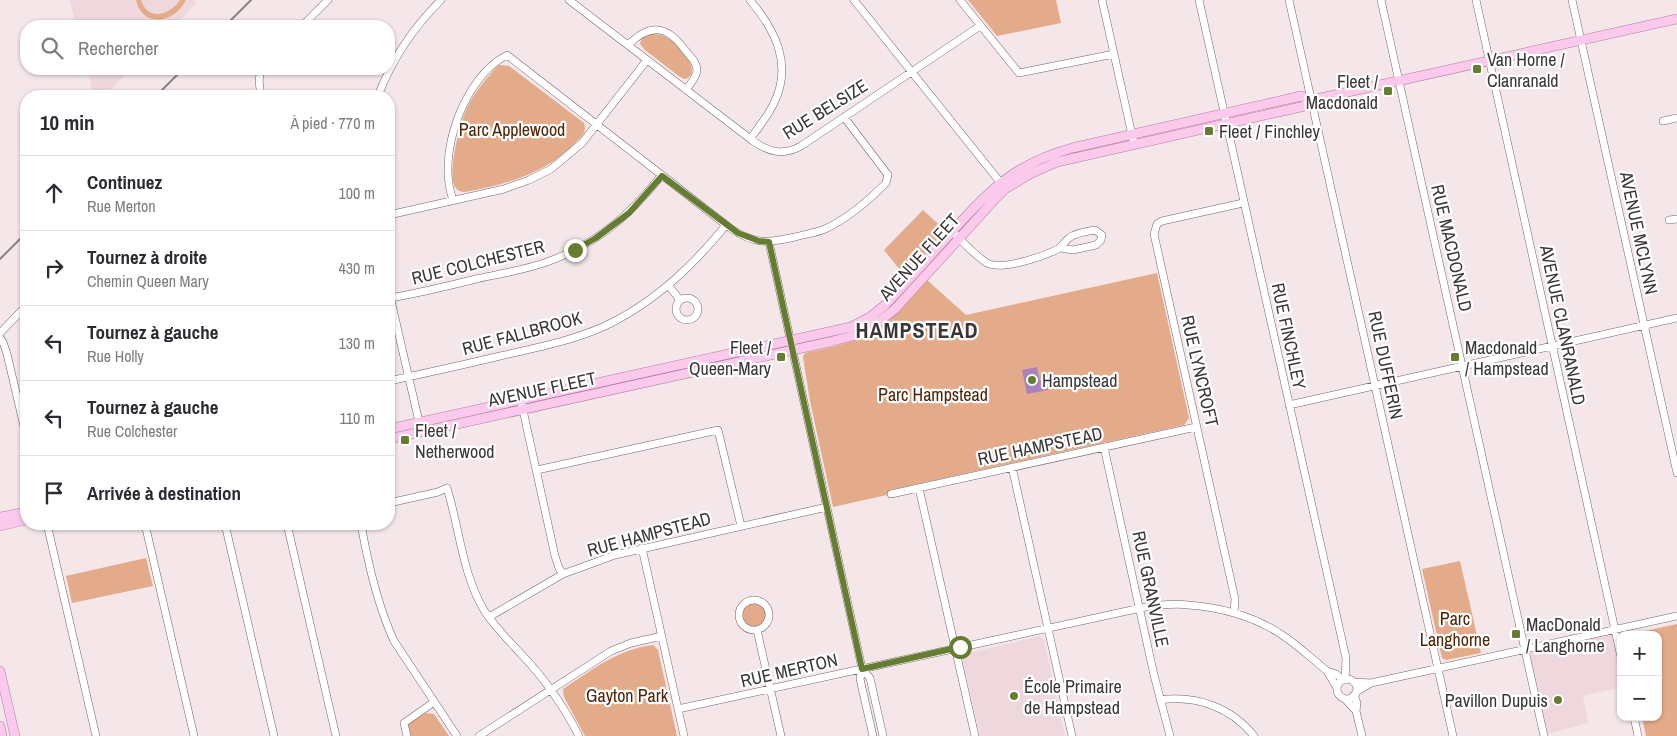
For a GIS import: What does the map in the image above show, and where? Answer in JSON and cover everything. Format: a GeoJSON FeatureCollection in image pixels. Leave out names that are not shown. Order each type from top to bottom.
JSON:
{"type":"FeatureCollection","features":[{"type":"Feature","properties":{"kind":"main road","name":"AVENUE FLEET"},"geometry":{"type":"LineString","coordinates":[[395,429],[420,427],[791,346],[856,335],[875,325],[895,308],[955,234],[1002,186],[1057,162],[1133,139],[1225,119],[1305,106],[1312,100],[1677,19]]}},
{"type":"Feature","properties":{"kind":"main road","name":"AVENUE FLEET"},"geometry":{"type":"LineString","coordinates":[[395,437],[420,427]]}},
{"type":"Feature","properties":{"kind":"main road"},"geometry":{"type":"LineString","coordinates":[[0,517],[20,513]]}},
{"type":"Feature","properties":{"kind":"main road"},"geometry":{"type":"LineString","coordinates":[[0,526],[20,521]]}},
{"type":"Feature","properties":{"kind":"main road"},"geometry":{"type":"LineString","coordinates":[[0,670],[15,736]]}},
{"type":"Feature","properties":{"kind":"main road"},"geometry":{"type":"LineString","coordinates":[[0,726],[2,736]]}},
{"type":"Feature","properties":{"kind":"street"},"geometry":{"type":"LineString","coordinates":[[308,20],[328,0]]}},
{"type":"Feature","properties":{"kind":"street"},"geometry":{"type":"LineString","coordinates":[[395,62],[403,46],[424,18],[441,0]]}},
{"type":"Feature","properties":{"kind":"street","name":"RUE BELSIZE"},"geometry":{"type":"LineString","coordinates":[[569,0],[750,139],[770,151],[779,152],[788,152],[801,146],[980,26]]}},
{"type":"Feature","properties":{"kind":"street"},"geometry":{"type":"LineString","coordinates":[[750,0],[770,26],[776,39],[781,62],[779,87],[775,101],[764,121],[750,139]]}},
{"type":"Feature","properties":{"kind":"street"},"geometry":{"type":"LineString","coordinates":[[854,0],[1002,186]]}},
{"type":"Feature","properties":{"kind":"street"},"geometry":{"type":"LineString","coordinates":[[960,0],[1019,73],[1114,54]]}},
{"type":"Feature","properties":{"kind":"street"},"geometry":{"type":"LineString","coordinates":[[1102,0],[1133,139]]}},
{"type":"Feature","properties":{"kind":"street","name":"RUE FINCHLEY"},"geometry":{"type":"LineString","coordinates":[[1198,0],[1346,658],[1344,680]]}},
{"type":"Feature","properties":{"kind":"street","name":"RUE DUFFERIN"},"geometry":{"type":"LineString","coordinates":[[1289,0],[1453,736]]}},
{"type":"Feature","properties":{"kind":"street","name":"RUE MACDONALD"},"geometry":{"type":"LineString","coordinates":[[1381,0],[1544,736]]}},
{"type":"Feature","properties":{"kind":"street","name":"AVENUE CLANRANALD"},"geometry":{"type":"LineString","coordinates":[[1476,0],[1617,639]]}},
{"type":"Feature","properties":{"kind":"street","name":"AVENUE MCLYNN"},"geometry":{"type":"LineString","coordinates":[[1572,0],[1677,473]]}},
{"type":"Feature","properties":{"kind":"street"},"geometry":{"type":"LineString","coordinates":[[628,45],[644,31],[657,30],[670,35],[682,45],[697,68],[695,77],[686,90]]}},
{"type":"Feature","properties":{"kind":"street"},"geometry":{"type":"LineString","coordinates":[[453,200],[449,180],[450,152],[454,131],[470,92],[487,70],[499,59],[507,56],[726,225],[745,236],[769,242],[811,233],[832,226],[886,183],[888,175],[844,117]]}},
{"type":"Feature","properties":{"kind":"street"},"geometry":{"type":"LineString","coordinates":[[395,213],[504,189],[542,174],[582,144],[647,60]]}},
{"type":"Feature","properties":{"kind":"street"},"geometry":{"type":"LineString","coordinates":[[259,75],[260,90]]}},
{"type":"Feature","properties":{"kind":"street"},"geometry":{"type":"LineString","coordinates":[[381,90],[388,75]]}},
{"type":"Feature","properties":{"kind":"street"},"geometry":{"type":"LineString","coordinates":[[1663,121],[1677,118]]}},
{"type":"Feature","properties":{"kind":"street","name":"RUE COLCHESTER"},"geometry":{"type":"LineString","coordinates":[[395,294],[533,266],[575,250],[596,238],[629,213],[662,176]]}},
{"type":"Feature","properties":{"kind":"street","name":"RUE LYNCROFT"},"geometry":{"type":"LineString","coordinates":[[1234,613],[1235,599],[1155,239],[1155,229],[1157,224],[1162,221],[1244,203]]}},
{"type":"Feature","properties":{"kind":"street","name":"RUE FALLBROOK"},"geometry":{"type":"LineString","coordinates":[[395,380],[540,348],[571,339],[615,321],[668,285],[707,249],[726,225]]}},
{"type":"Feature","properties":{"kind":"street"},"geometry":{"type":"LineString","coordinates":[[955,234],[982,259],[994,266],[1042,256],[1061,248],[1070,237],[1091,230],[1096,230],[1102,235],[1101,240],[1096,245],[1073,250],[1061,248]]}},
{"type":"Feature","properties":{"kind":"street"},"geometry":{"type":"LineString","coordinates":[[769,242],[862,669],[860,679],[872,736]]}},
{"type":"Feature","properties":{"kind":"street"},"geometry":{"type":"LineString","coordinates":[[668,285],[680,300]]}},
{"type":"Feature","properties":{"kind":"street"},"geometry":{"type":"LineString","coordinates":[[0,334],[20,312]]}},
{"type":"Feature","properties":{"kind":"street"},"geometry":{"type":"LineString","coordinates":[[395,318],[420,427]]}},
{"type":"Feature","properties":{"kind":"street"},"geometry":{"type":"LineString","coordinates":[[1289,405],[1677,318]]}},
{"type":"Feature","properties":{"kind":"street"},"geometry":{"type":"LineString","coordinates":[[0,338],[7,354],[20,409]]}},
{"type":"Feature","properties":{"kind":"street"},"geometry":{"type":"LineString","coordinates":[[522,405],[556,556],[559,568],[563,574]]}},
{"type":"Feature","properties":{"kind":"street","name":"RUE HAMPSTEAD"},"geometry":{"type":"LineString","coordinates":[[891,494],[1196,427]]}},
{"type":"Feature","properties":{"kind":"street"},"geometry":{"type":"LineString","coordinates":[[537,470],[718,430],[741,526]]}},
{"type":"Feature","properties":{"kind":"street","name":"RUE GRANVILLE"},"geometry":{"type":"LineString","coordinates":[[1104,447],[1160,700],[1170,736]]}},
{"type":"Feature","properties":{"kind":"street"},"geometry":{"type":"LineString","coordinates":[[1012,467],[1072,736]]}},
{"type":"Feature","properties":{"kind":"street"},"geometry":{"type":"LineString","coordinates":[[395,502],[438,492],[447,488],[467,569],[479,599],[489,617],[550,689],[579,736]]}},
{"type":"Feature","properties":{"kind":"street"},"geometry":{"type":"LineString","coordinates":[[919,488],[975,736]]}},
{"type":"Feature","properties":{"kind":"street","name":"RUE HAMPSTEAD"},"geometry":{"type":"LineString","coordinates":[[489,617],[563,574],[597,561],[642,548],[827,507]]}},
{"type":"Feature","properties":{"kind":"street"},"geometry":{"type":"LineString","coordinates":[[48,530],[96,736]]}},
{"type":"Feature","properties":{"kind":"street"},"geometry":{"type":"LineString","coordinates":[[145,530],[194,736]]}},
{"type":"Feature","properties":{"kind":"street"},"geometry":{"type":"LineString","coordinates":[[226,530],[274,736]]}},
{"type":"Feature","properties":{"kind":"street"},"geometry":{"type":"LineString","coordinates":[[288,530],[336,736]]}},
{"type":"Feature","properties":{"kind":"street"},"geometry":{"type":"LineString","coordinates":[[361,530],[383,616],[394,641],[457,736]]}},
{"type":"Feature","properties":{"kind":"street"},"geometry":{"type":"LineString","coordinates":[[642,548],[684,736]]}},
{"type":"Feature","properties":{"kind":"street"},"geometry":{"type":"LineString","coordinates":[[754,599],[764,602],[769,611],[766,625],[757,630],[747,628],[740,621],[739,611],[741,606],[754,599]]}},
{"type":"Feature","properties":{"kind":"street","name":"RUE MERTON"},"geometry":{"type":"LineString","coordinates":[[678,709],[1140,608],[1186,604],[1234,613],[1263,624],[1279,632],[1327,671]]}},
{"type":"Feature","properties":{"kind":"street"},"geometry":{"type":"LineString","coordinates":[[1327,671],[1336,674],[1344,680],[1371,684],[1677,616]]}},
{"type":"Feature","properties":{"kind":"street"},"geometry":{"type":"LineString","coordinates":[[757,630],[781,736]]}},
{"type":"Feature","properties":{"kind":"street"},"geometry":{"type":"LineString","coordinates":[[479,736],[610,651],[631,643],[662,636]]}},
{"type":"Feature","properties":{"kind":"street"},"geometry":{"type":"LineString","coordinates":[[862,669],[870,678],[883,736]]}},
{"type":"Feature","properties":{"kind":"street"},"geometry":{"type":"LineString","coordinates":[[1327,671],[1340,696],[1356,711]]}},
{"type":"Feature","properties":{"kind":"street"},"geometry":{"type":"LineString","coordinates":[[1337,688],[1344,680]]}},
{"type":"Feature","properties":{"kind":"street"},"geometry":{"type":"LineString","coordinates":[[1354,682],[1356,687],[1356,711],[1362,736]]}},
{"type":"Feature","properties":{"kind":"street"},"geometry":{"type":"LineString","coordinates":[[1345,699],[1350,698],[1371,684]]}},
{"type":"Feature","properties":{"kind":"street"},"geometry":{"type":"LineString","coordinates":[[1160,700],[1192,699],[1209,704],[1235,718],[1254,736]]}},
{"type":"Feature","properties":{"kind":"street"},"geometry":{"type":"LineString","coordinates":[[407,736],[404,723],[434,702]]}},
{"type":"Feature","properties":{"kind":"street"},"geometry":{"type":"LineString","coordinates":[[1635,721],[1638,736]]}},
{"type":"Feature","properties":{"kind":"shaded area"},"geometry":{"type":"Polygon","coordinates":[[[70,0],[195,0],[196,4],[180,20],[75,20],[70,0]]]}},
{"type":"Feature","properties":{"kind":"shaded area"},"geometry":{"type":"Polygon","coordinates":[[[89,75],[126,75],[110,90],[92,90],[89,75]]]}},
{"type":"Feature","properties":{"kind":"shaded area","name":"Hampstead"},"geometry":{"type":"Polygon","coordinates":[[[1037,367],[1040,381],[1046,380],[1048,390],[1027,394],[1022,370],[1037,367]]]}},
{"type":"Feature","properties":{"kind":"shaded area"},"geometry":{"type":"Polygon","coordinates":[[[1615,630],[1617,639],[1617,688],[1583,696],[1588,723],[1543,735],[1524,649],[1615,630]]]}},
{"type":"Feature","properties":{"kind":"shaded area","name":"École Primaire de Hampstead"},"geometry":{"type":"Polygon","coordinates":[[[1040,636],[1044,640],[1065,736],[980,736],[963,661],[964,654],[1040,636]]]}},
{"type":"Feature","properties":{"kind":"green space"},"geometry":{"type":"Polygon","coordinates":[[[136,0],[141,0],[144,7],[149,11],[159,14],[171,9],[180,0],[186,0],[174,14],[166,18],[151,19],[139,9],[136,0]]]}},
{"type":"Feature","properties":{"kind":"green space"},"geometry":{"type":"Polygon","coordinates":[[[968,0],[1056,0],[1061,23],[997,36],[968,0]]]}},
{"type":"Feature","properties":{"kind":"green space"},"geometry":{"type":"Polygon","coordinates":[[[650,34],[664,36],[682,51],[691,64],[692,70],[690,75],[685,79],[680,77],[645,50],[640,42],[650,34]]]}},
{"type":"Feature","properties":{"kind":"green space","name":"Parc Applewood"},"geometry":{"type":"Polygon","coordinates":[[[499,65],[509,66],[584,123],[584,131],[580,138],[564,153],[539,170],[511,181],[465,192],[461,191],[455,187],[453,180],[453,160],[461,125],[474,96],[499,65]]]}},
{"type":"Feature","properties":{"kind":"green space"},"geometry":{"type":"Polygon","coordinates":[[[923,210],[945,230],[905,276],[884,250],[923,210]]]}},
{"type":"Feature","properties":{"kind":"green space","name":"Parc Hampstead"},"geometry":{"type":"Polygon","coordinates":[[[1157,273],[1189,418],[1184,425],[890,490],[891,494],[833,507],[810,401],[803,357],[805,353],[846,343],[870,333],[891,318],[927,280],[966,315],[1157,273]]]}},
{"type":"Feature","properties":{"kind":"green space"},"geometry":{"type":"Polygon","coordinates":[[[146,558],[153,586],[72,603],[66,576],[146,558]]]}},
{"type":"Feature","properties":{"kind":"green space","name":"Parc Langhorne"},"geometry":{"type":"Polygon","coordinates":[[[1460,561],[1481,653],[1446,660],[1442,658],[1422,569],[1460,561]]]}},
{"type":"Feature","properties":{"kind":"green space"},"geometry":{"type":"Polygon","coordinates":[[[754,602],[762,606],[766,614],[762,622],[754,626],[746,622],[742,614],[746,606],[754,602]]]}},
{"type":"Feature","properties":{"kind":"green space"},"geometry":{"type":"Polygon","coordinates":[[[1677,624],[1677,736],[1646,736],[1643,721],[1662,721],[1662,631],[1645,631],[1677,624]]]}},
{"type":"Feature","properties":{"kind":"green space","name":"Gayton Park"},"geometry":{"type":"Polygon","coordinates":[[[653,645],[658,650],[677,736],[585,736],[564,697],[563,689],[606,661],[628,651],[653,645]]]}},
{"type":"Feature","properties":{"kind":"green space"},"geometry":{"type":"Polygon","coordinates":[[[425,713],[434,714],[449,736],[407,736],[404,723],[416,719],[425,713]]]}},
{"type":"Feature","properties":{"kind":"railway"},"geometry":{"type":"LineString","coordinates":[[231,20],[251,0]]}},
{"type":"Feature","properties":{"kind":"railway"},"geometry":{"type":"LineString","coordinates":[[162,90],[177,75]]}},
{"type":"Feature","properties":{"kind":"railway"},"geometry":{"type":"LineString","coordinates":[[0,259],[20,239]]}},
{"type":"Feature","properties":{"kind":"place","name":"Van Horne / Clanranald"},"geometry":{"type":"Point","coordinates":[1477,69]}},
{"type":"Feature","properties":{"kind":"place","name":"Fleet / Macdonald"},"geometry":{"type":"Point","coordinates":[1388,91]}},
{"type":"Feature","properties":{"kind":"place","name":"Fleet / Finchley"},"geometry":{"type":"Point","coordinates":[1209,131]}},
{"type":"Feature","properties":{"kind":"place","name":"Fleet / Queen-Mary"},"geometry":{"type":"Point","coordinates":[781,357]}},
{"type":"Feature","properties":{"kind":"place","name":"Macdonald / Hampstead"},"geometry":{"type":"Point","coordinates":[1455,357]}},
{"type":"Feature","properties":{"kind":"place","name":"Hampstead"},"geometry":{"type":"Point","coordinates":[1032,380]}},
{"type":"Feature","properties":{"kind":"place","name":"Fleet / Netherwood"},"geometry":{"type":"Point","coordinates":[405,440]}},
{"type":"Feature","properties":{"kind":"place","name":"MacDonald / Langhorne"},"geometry":{"type":"Point","coordinates":[1516,634]}},
{"type":"Feature","properties":{"kind":"place","name":"École Primaire de Hampstead"},"geometry":{"type":"Point","coordinates":[1014,696]}},
{"type":"Feature","properties":{"kind":"place","name":"Pavillon Dupuis"},"geometry":{"type":"Point","coordinates":[1558,700]}},
{"type":"Feature","properties":{"kind":"district","name":"HAMPSTEAD"},"geometry":{"type":"Point","coordinates":[917,330]}},
{"type":"Feature","properties":{"kind":"route"},"geometry":{"type":"LineString","coordinates":[[575,250],[620,221],[639,203],[662,176],[738,233],[759,241],[769,242],[862,669],[960,647]]}}]}
